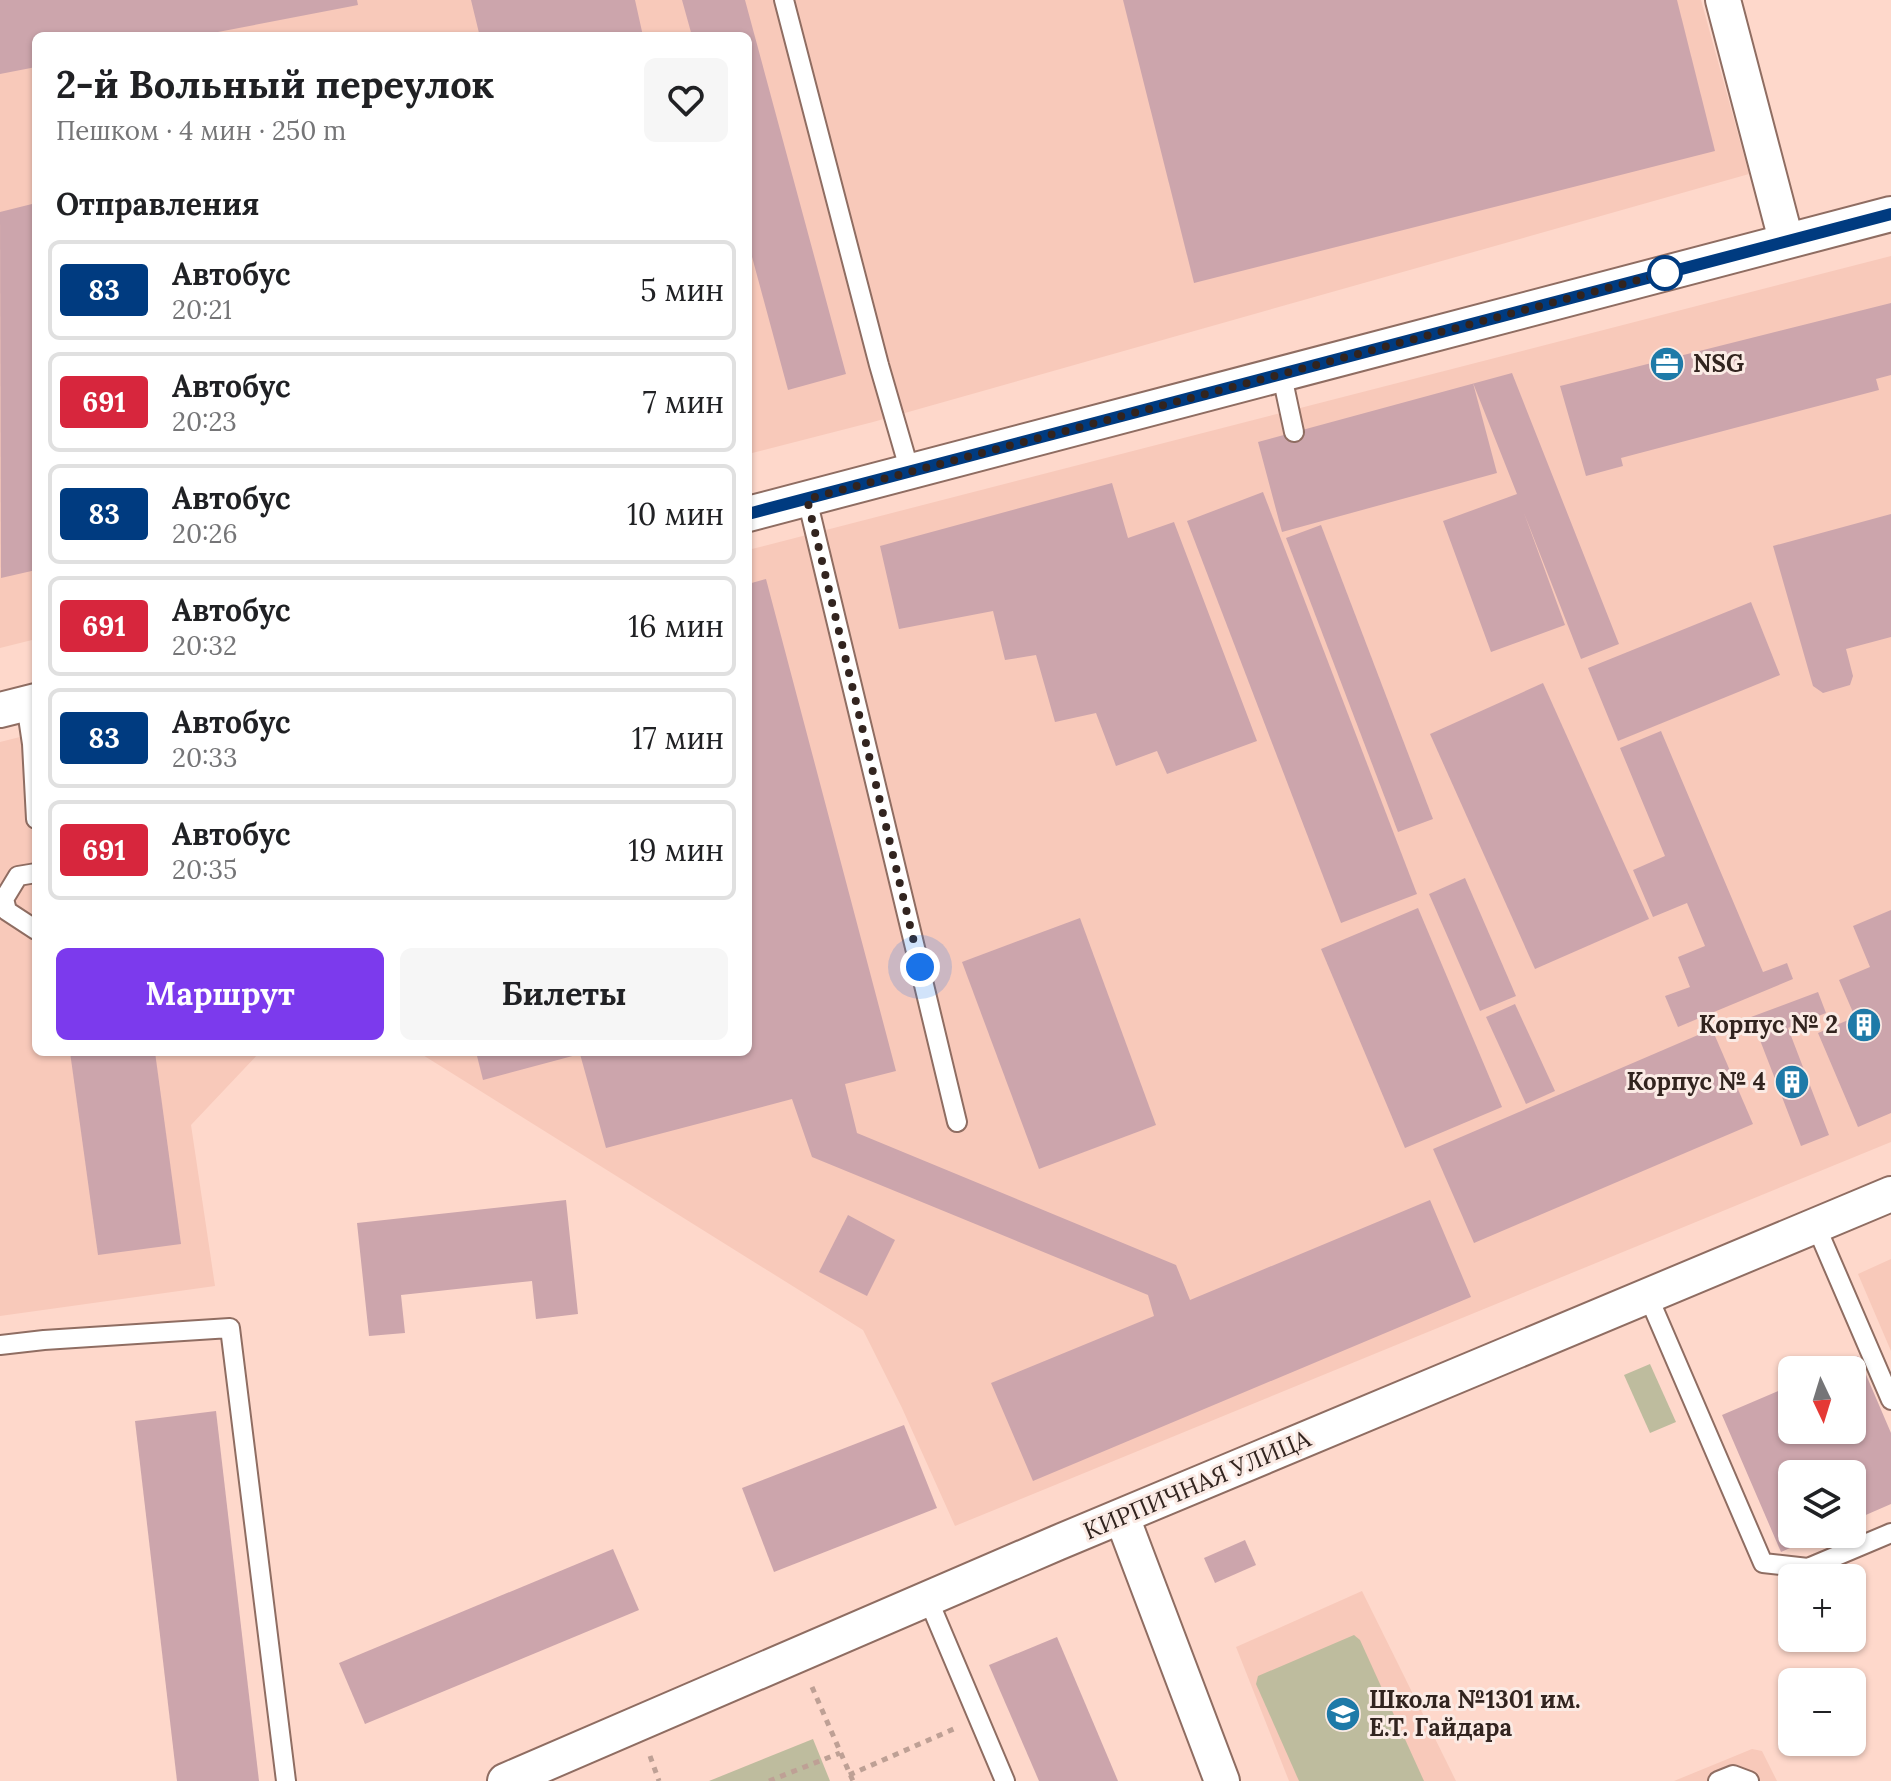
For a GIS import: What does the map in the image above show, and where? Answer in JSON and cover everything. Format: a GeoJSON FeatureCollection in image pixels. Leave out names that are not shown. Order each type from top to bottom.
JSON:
{"type":"FeatureCollection","features":[{"type":"Feature","properties":{"kind":"street"},"geometry":{"type":"LineString","coordinates":[[1723,0],[1786,240]]}},
{"type":"Feature","properties":{"kind":"street"},"geometry":{"type":"LineString","coordinates":[[752,513],[1891,214]]}},
{"type":"Feature","properties":{"kind":"street","name":"КИРПИЧНАЯ УЛИЦА"},"geometry":{"type":"LineString","coordinates":[[505,1781],[928,1599],[1891,1194]]}},
{"type":"Feature","properties":{"kind":"street"},"geometry":{"type":"LineString","coordinates":[[1122,1517],[1222,1781]]}},
{"type":"Feature","properties":{"kind":"lane"},"geometry":{"type":"LineString","coordinates":[[784,0],[910,472]]}},
{"type":"Feature","properties":{"kind":"lane"},"geometry":{"type":"LineString","coordinates":[[1282,376],[1294,432]]}},
{"type":"Feature","properties":{"kind":"lane"},"geometry":{"type":"LineString","coordinates":[[807,499],[957,1122]]}},
{"type":"Feature","properties":{"kind":"lane"},"geometry":{"type":"LineString","coordinates":[[21,705],[32,744]]}},
{"type":"Feature","properties":{"kind":"lane"},"geometry":{"type":"LineString","coordinates":[[32,874],[18,876],[4,899],[4,911],[32,928]]}},
{"type":"Feature","properties":{"kind":"lane"},"geometry":{"type":"LineString","coordinates":[[1816,1226],[1891,1400]]}},
{"type":"Feature","properties":{"kind":"lane"},"geometry":{"type":"LineString","coordinates":[[1648,1296],[1763,1563],[1808,1568],[1891,1533]]}},
{"type":"Feature","properties":{"kind":"lane"},"geometry":{"type":"LineString","coordinates":[[0,1345],[230,1328],[286,1781]]}},
{"type":"Feature","properties":{"kind":"lane"},"geometry":{"type":"LineString","coordinates":[[928,1599],[1005,1781]]}},
{"type":"Feature","properties":{"kind":"lane"},"geometry":{"type":"LineString","coordinates":[[1718,1781],[1733,1775],[1749,1781]]}},
{"type":"Feature","properties":{"kind":"path"},"geometry":{"type":"LineString","coordinates":[[812,1687],[851,1778],[978,1718]]}},
{"type":"Feature","properties":{"kind":"path"},"geometry":{"type":"LineString","coordinates":[[769,1781],[840,1753]]}},
{"type":"Feature","properties":{"kind":"path"},"geometry":{"type":"LineString","coordinates":[[649,1754],[659,1781]]}},
{"type":"Feature","properties":{"kind":"shaded area"},"geometry":{"type":"Polygon","coordinates":[[[0,0],[1701,0],[1749,174],[873,422],[752,453],[752,32],[32,32],[32,640],[0,648],[0,0]]]}},
{"type":"Feature","properties":{"kind":"shaded area"},"geometry":{"type":"Polygon","coordinates":[[[1891,256],[1891,1142],[955,1526],[863,1330],[424,1056],[752,1056],[752,549],[1891,256]]]}},
{"type":"Feature","properties":{"kind":"shaded area"},"geometry":{"type":"Polygon","coordinates":[[[32,734],[32,1056],[256,1056],[191,1125],[215,1286],[0,1316],[0,742],[32,734]]]}},
{"type":"Feature","properties":{"kind":"shaded area"},"geometry":{"type":"Polygon","coordinates":[[[1891,1259],[1891,1351],[1858,1274],[1891,1259]]]}},
{"type":"Feature","properties":{"kind":"shaded area"},"geometry":{"type":"Polygon","coordinates":[[[1650,1364],[1676,1422],[1650,1433],[1624,1375],[1650,1364]]]}},
{"type":"Feature","properties":{"kind":"shaded area","name":"Школа №1301 им. Е.Т. Гайдара"},"geometry":{"type":"Polygon","coordinates":[[[1362,1591],[1456,1781],[1289,1781],[1236,1647],[1362,1591]]]}},
{"type":"Feature","properties":{"kind":"shaded area","name":"Школа №1301 им. Е.Т. Гайдара"},"geometry":{"type":"Polygon","coordinates":[[[1354,1635],[1360,1640],[1424,1781],[1299,1781],[1256,1684],[1258,1676],[1354,1635]]]}},
{"type":"Feature","properties":{"kind":"shaded area"},"geometry":{"type":"Polygon","coordinates":[[[813,1739],[830,1781],[709,1781],[813,1739]]]}},
{"type":"Feature","properties":{"kind":"shaded area"},"geometry":{"type":"Polygon","coordinates":[[[1752,1749],[1762,1751],[1777,1781],[1674,1781],[1752,1749]]]}},
{"type":"Feature","properties":{"kind":"building"},"geometry":{"type":"Polygon","coordinates":[[[0,0],[357,0],[358,5],[218,32],[32,32],[32,68],[0,74],[0,0]]]}},
{"type":"Feature","properties":{"kind":"building"},"geometry":{"type":"Polygon","coordinates":[[[471,0],[635,0],[642,32],[479,32],[471,0]]]}},
{"type":"Feature","properties":{"kind":"building"},"geometry":{"type":"Polygon","coordinates":[[[682,0],[745,0],[846,374],[788,390],[752,257],[752,32],[691,32],[682,0]]]}},
{"type":"Feature","properties":{"kind":"building"},"geometry":{"type":"Polygon","coordinates":[[[1123,0],[1677,0],[1715,151],[1194,283],[1123,0]]]}},
{"type":"Feature","properties":{"kind":"building"},"geometry":{"type":"Polygon","coordinates":[[[32,204],[32,571],[1,578],[0,212],[32,204]]]}},
{"type":"Feature","properties":{"kind":"building"},"geometry":{"type":"Polygon","coordinates":[[[1891,303],[1891,375],[1876,379],[1879,390],[1621,458],[1623,466],[1586,476],[1560,386],[1891,303]]]}},
{"type":"Feature","properties":{"kind":"building"},"geometry":{"type":"Polygon","coordinates":[[[1512,373],[1619,644],[1581,659],[1524,513],[1565,625],[1491,652],[1443,521],[1517,494],[1473,384],[1512,373]]]}},
{"type":"Feature","properties":{"kind":"building"},"geometry":{"type":"Polygon","coordinates":[[[1473,384],[1497,473],[1282,532],[1258,442],[1473,384]]]}},
{"type":"Feature","properties":{"kind":"building"},"geometry":{"type":"Polygon","coordinates":[[[1112,483],[1128,538],[1174,522],[1257,741],[1167,774],[1157,751],[1116,766],[1096,713],[1055,722],[1036,655],[1005,660],[993,611],[899,629],[880,546],[1112,483]]]}},
{"type":"Feature","properties":{"kind":"building"},"geometry":{"type":"Polygon","coordinates":[[[1263,492],[1417,894],[1341,923],[1187,521],[1263,492]]]}},
{"type":"Feature","properties":{"kind":"building"},"geometry":{"type":"Polygon","coordinates":[[[1891,514],[1891,637],[1846,649],[1853,676],[1850,685],[1823,693],[1813,686],[1773,546],[1891,514]]]}},
{"type":"Feature","properties":{"kind":"building"},"geometry":{"type":"Polygon","coordinates":[[[1321,525],[1433,819],[1398,832],[1286,538],[1321,525]]]}},
{"type":"Feature","properties":{"kind":"building"},"geometry":{"type":"Polygon","coordinates":[[[766,579],[896,1071],[845,1084],[857,1133],[1176,1265],[1190,1300],[1430,1200],[1471,1297],[1033,1481],[991,1383],[1154,1316],[1148,1295],[812,1157],[792,1099],[606,1148],[581,1056],[752,1056],[752,583],[766,579]]]}},
{"type":"Feature","properties":{"kind":"building"},"geometry":{"type":"Polygon","coordinates":[[[1751,602],[1780,675],[1618,741],[1588,668],[1751,602]]]}},
{"type":"Feature","properties":{"kind":"building"},"geometry":{"type":"Polygon","coordinates":[[[1543,683],[1649,919],[1535,969],[1430,734],[1543,683]]]}},
{"type":"Feature","properties":{"kind":"building"},"geometry":{"type":"Polygon","coordinates":[[[1661,731],[1763,972],[1787,963],[1793,979],[1678,1027],[1665,996],[1690,987],[1678,957],[1705,946],[1687,903],[1653,917],[1633,870],[1665,856],[1620,748],[1661,731]]]}},
{"type":"Feature","properties":{"kind":"building"},"geometry":{"type":"Polygon","coordinates":[[[1465,878],[1516,996],[1480,1011],[1429,894],[1465,878]]]}},
{"type":"Feature","properties":{"kind":"building"},"geometry":{"type":"Polygon","coordinates":[[[1418,908],[1502,1107],[1405,1148],[1321,949],[1418,908]]]}},
{"type":"Feature","properties":{"kind":"building","name":"Корпус № 2"},"geometry":{"type":"Polygon","coordinates":[[[1891,910],[1891,1113],[1858,1127],[1818,1033],[1855,1017],[1839,980],[1870,967],[1853,926],[1891,910]]]}},
{"type":"Feature","properties":{"kind":"building"},"geometry":{"type":"Polygon","coordinates":[[[1080,918],[1156,1125],[1039,1169],[962,962],[1080,918]]]}},
{"type":"Feature","properties":{"kind":"building","name":"Корпус № 4"},"geometry":{"type":"Polygon","coordinates":[[[1818,992],[1826,1013],[1788,1028],[1829,1135],[1801,1146],[1751,1017],[1818,992]]]}},
{"type":"Feature","properties":{"kind":"building"},"geometry":{"type":"Polygon","coordinates":[[[1515,1004],[1555,1091],[1526,1104],[1486,1017],[1515,1004]]]}},
{"type":"Feature","properties":{"kind":"building"},"geometry":{"type":"Polygon","coordinates":[[[1712,1029],[1753,1124],[1474,1243],[1433,1149],[1712,1029]]]}},
{"type":"Feature","properties":{"kind":"building"},"geometry":{"type":"Polygon","coordinates":[[[71,1056],[156,1056],[181,1244],[98,1255],[71,1056]]]}},
{"type":"Feature","properties":{"kind":"building"},"geometry":{"type":"Polygon","coordinates":[[[477,1056],[573,1056],[483,1080],[477,1056]]]}},
{"type":"Feature","properties":{"kind":"building"},"geometry":{"type":"Polygon","coordinates":[[[566,1200],[578,1314],[536,1319],[532,1281],[401,1295],[405,1333],[369,1336],[357,1223],[566,1200]]]}},
{"type":"Feature","properties":{"kind":"building"},"geometry":{"type":"Polygon","coordinates":[[[848,1215],[895,1240],[867,1296],[819,1272],[848,1215]]]}},
{"type":"Feature","properties":{"kind":"building"},"geometry":{"type":"Polygon","coordinates":[[[1866,1375],[1891,1433],[1891,1504],[1866,1515],[1866,1460],[1778,1460],[1778,1545],[1722,1415],[1778,1391],[1778,1444],[1866,1444],[1866,1375]]]}},
{"type":"Feature","properties":{"kind":"building"},"geometry":{"type":"Polygon","coordinates":[[[216,1411],[259,1781],[177,1781],[135,1421],[216,1411]]]}},
{"type":"Feature","properties":{"kind":"building"},"geometry":{"type":"Polygon","coordinates":[[[904,1425],[937,1508],[774,1572],[742,1488],[904,1425]]]}},
{"type":"Feature","properties":{"kind":"building"},"geometry":{"type":"Polygon","coordinates":[[[1245,1540],[1256,1565],[1215,1583],[1204,1558],[1245,1540]]]}},
{"type":"Feature","properties":{"kind":"building"},"geometry":{"type":"Polygon","coordinates":[[[613,1549],[639,1610],[365,1724],[339,1663],[613,1549]]]}},
{"type":"Feature","properties":{"kind":"building"},"geometry":{"type":"Polygon","coordinates":[[[1057,1637],[1118,1781],[1039,1781],[989,1665],[1057,1637]]]}},
{"type":"Feature","properties":{"kind":"bus line","name":"83"},"geometry":{"type":"LineString","coordinates":[[752,513],[1891,214]]}},
{"type":"Feature","properties":{"kind":"place","name":"NSG"},"geometry":{"type":"Point","coordinates":[1667,364]}},
{"type":"Feature","properties":{"kind":"place","name":"Корпус № 2"},"geometry":{"type":"Point","coordinates":[1864,1025]}},
{"type":"Feature","properties":{"kind":"place","name":"Корпус № 4"},"geometry":{"type":"Point","coordinates":[1792,1082]}},
{"type":"Feature","properties":{"kind":"place","name":"Школа №1301 им. Е.Т. Гайдара"},"geometry":{"type":"Point","coordinates":[1343,1714]}},
{"type":"Feature","properties":{"kind":"route"},"geometry":{"type":"LineString","coordinates":[[920,967],[807,499],[1665,273]]}}]}
